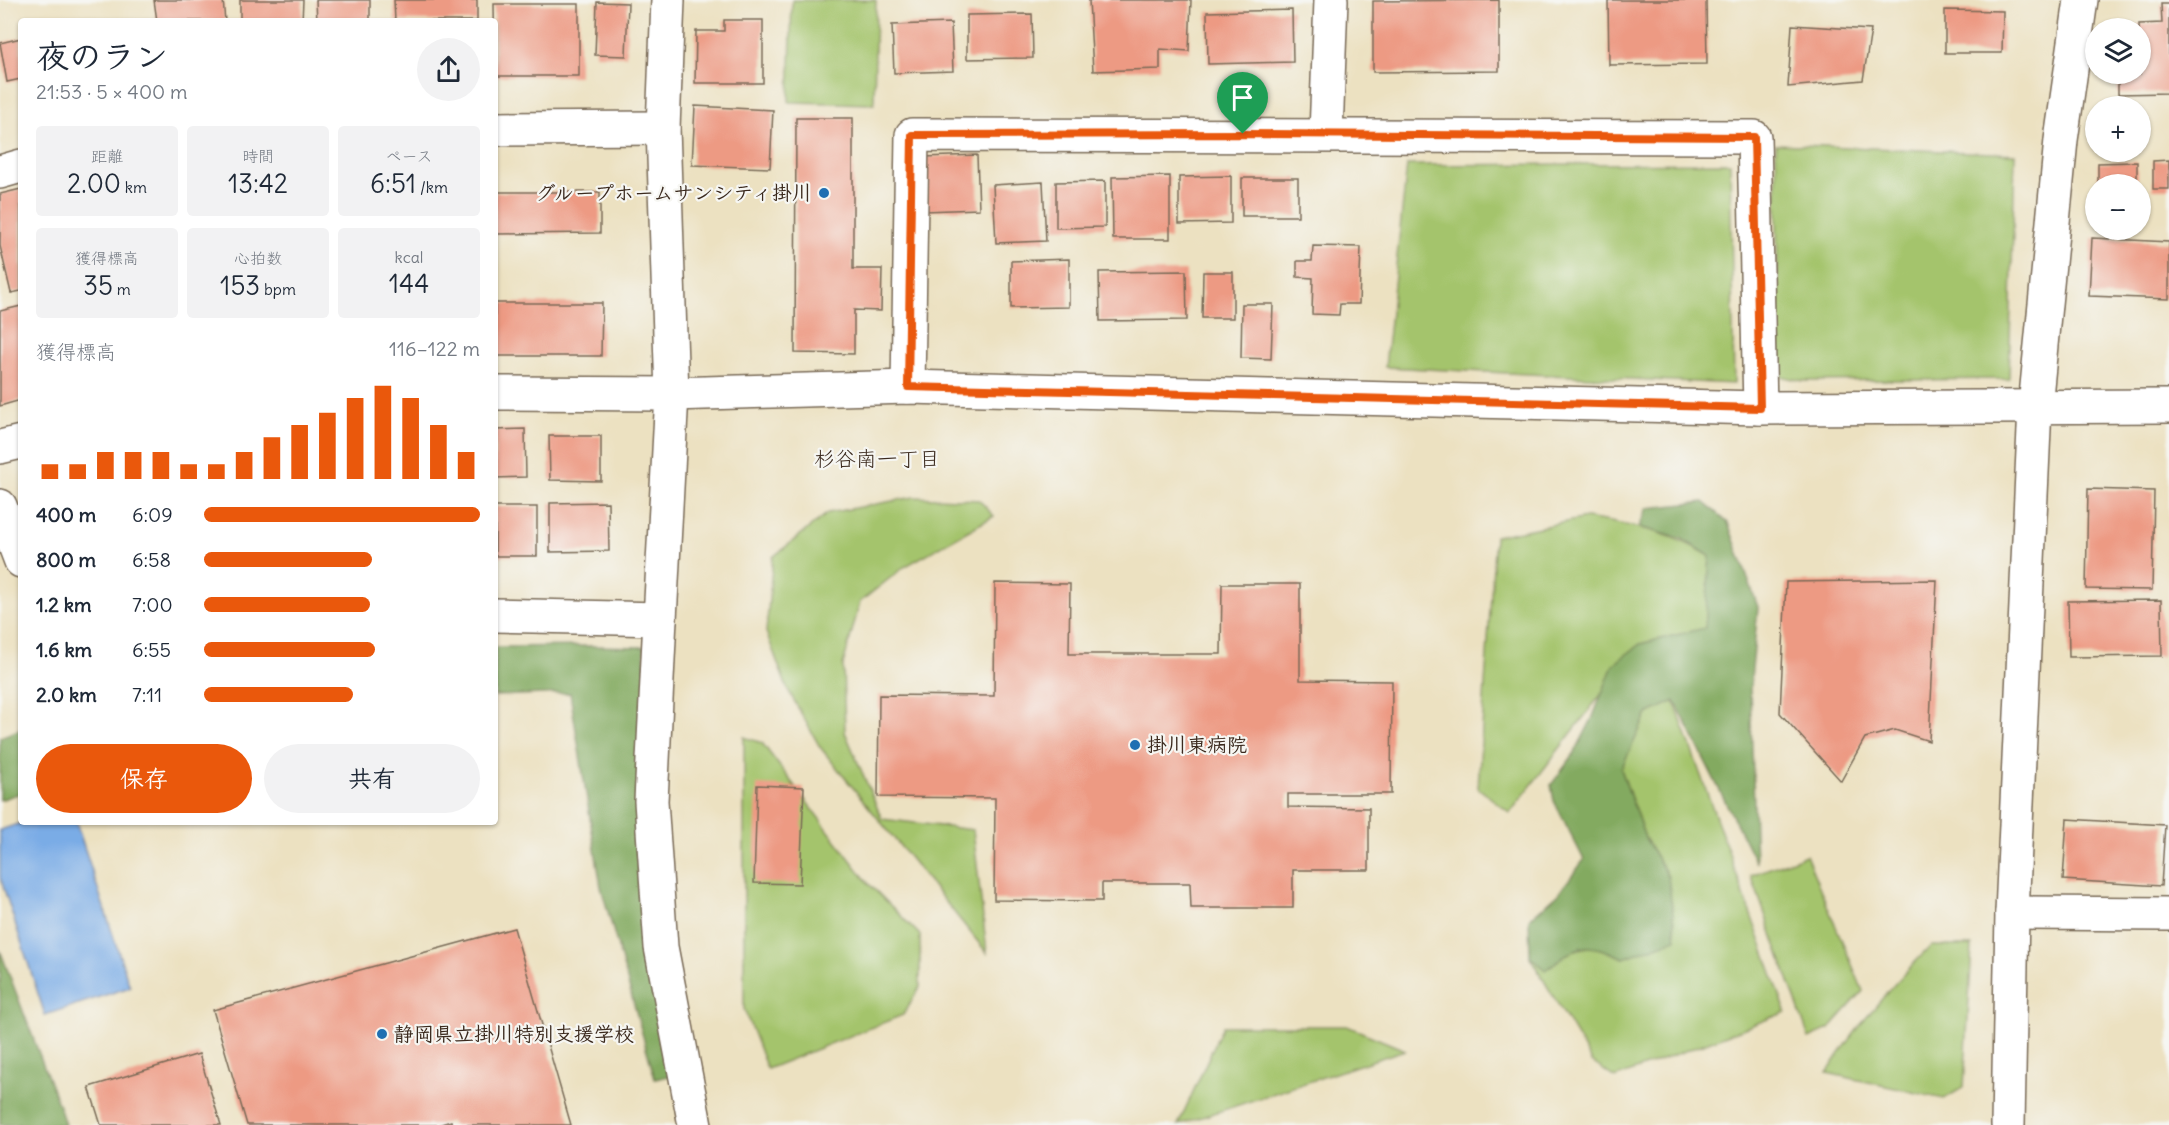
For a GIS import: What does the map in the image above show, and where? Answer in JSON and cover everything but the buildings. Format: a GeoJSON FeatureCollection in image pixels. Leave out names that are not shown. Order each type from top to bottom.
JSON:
{"type":"FeatureCollection","features":[{"type":"Feature","properties":{"kind":"street"},"geometry":{"type":"LineString","coordinates":[[668,0],[663,128],[672,394],[651,801],[661,947],[695,1125]]}},
{"type":"Feature","properties":{"kind":"street"},"geometry":{"type":"LineString","coordinates":[[1326,134],[1331,0]]}},
{"type":"Feature","properties":{"kind":"street"},"geometry":{"type":"LineString","coordinates":[[2008,1125],[2012,913],[2035,407],[2061,140],[2081,0]]}},
{"type":"Feature","properties":{"kind":"street"},"geometry":{"type":"LineString","coordinates":[[498,129],[663,128]]}},
{"type":"Feature","properties":{"kind":"street"},"geometry":{"type":"LineString","coordinates":[[908,387],[912,135],[1326,134],[1754,137],[1760,408]]}},
{"type":"Feature","properties":{"kind":"street"},"geometry":{"type":"LineString","coordinates":[[0,172],[18,167]]}},
{"type":"Feature","properties":{"kind":"street"},"geometry":{"type":"LineString","coordinates":[[498,393],[672,394],[908,387],[1760,408],[2169,406]]}},
{"type":"Feature","properties":{"kind":"street"},"geometry":{"type":"LineString","coordinates":[[0,447],[18,443]]}},
{"type":"Feature","properties":{"kind":"street"},"geometry":{"type":"LineString","coordinates":[[0,506],[18,553]]}},
{"type":"Feature","properties":{"kind":"street"},"geometry":{"type":"LineString","coordinates":[[498,615],[660,619]]}},
{"type":"Feature","properties":{"kind":"street"},"geometry":{"type":"LineString","coordinates":[[2012,913],[2169,914]]}},
{"type":"Feature","properties":{"kind":"green space"},"geometry":{"type":"Polygon","coordinates":[[[792,0],[876,0],[874,104],[789,102],[792,0]]]}},
{"type":"Feature","properties":{"kind":"green space"},"geometry":{"type":"Polygon","coordinates":[[[1776,144],[2015,154],[2009,379],[1803,381],[1779,376],[1776,144]]]}},
{"type":"Feature","properties":{"kind":"green space"},"geometry":{"type":"Polygon","coordinates":[[[1730,163],[1734,384],[1385,367],[1407,165],[1730,163]]]}},
{"type":"Feature","properties":{"kind":"green space"},"geometry":{"type":"Polygon","coordinates":[[[914,497],[979,500],[994,516],[904,567],[860,602],[843,665],[845,732],[882,819],[973,830],[987,953],[820,747],[787,688],[766,632],[773,557],[828,513],[914,497]]]}},
{"type":"Feature","properties":{"kind":"green space"},"geometry":{"type":"Polygon","coordinates":[[[1704,502],[1728,523],[1758,607],[1750,689],[1756,863],[1675,701],[1647,714],[1621,769],[1645,838],[1668,876],[1676,939],[1624,958],[1599,949],[1582,948],[1575,950],[1545,970],[1530,956],[1529,919],[1558,894],[1584,860],[1554,801],[1551,785],[1574,754],[1592,719],[1613,665],[1640,644],[1705,628],[1710,556],[1682,539],[1639,527],[1647,508],[1704,502]]]}},
{"type":"Feature","properties":{"kind":"green space"},"geometry":{"type":"Polygon","coordinates":[[[1586,518],[1665,535],[1710,556],[1706,628],[1640,644],[1510,813],[1478,788],[1495,536],[1586,518]]]}},
{"type":"Feature","properties":{"kind":"green space"},"geometry":{"type":"Polygon","coordinates":[[[498,647],[644,647],[674,1075],[655,1079],[601,887],[570,693],[498,696],[498,647]]]}},
{"type":"Feature","properties":{"kind":"green space"},"geometry":{"type":"Polygon","coordinates":[[[1674,701],[1786,1012],[1615,1078],[1592,1062],[1530,957],[1595,946],[1624,958],[1668,876],[1645,838],[1621,769],[1647,714],[1674,701]]]}},
{"type":"Feature","properties":{"kind":"green space"},"geometry":{"type":"Polygon","coordinates":[[[18,730],[18,794],[0,800],[0,737],[18,730]]]}},
{"type":"Feature","properties":{"kind":"green space"},"geometry":{"type":"Polygon","coordinates":[[[744,737],[762,743],[869,884],[920,935],[920,987],[903,1015],[767,1069],[744,1009],[744,737]]]}},
{"type":"Feature","properties":{"kind":"green space"},"geometry":{"type":"Polygon","coordinates":[[[1806,855],[1863,991],[1829,1029],[1809,1038],[1751,875],[1806,855]]]}},
{"type":"Feature","properties":{"kind":"green space"},"geometry":{"type":"Polygon","coordinates":[[[1931,946],[1972,946],[1964,1087],[1944,1099],[1827,1073],[1875,1007],[1931,946]]]}},
{"type":"Feature","properties":{"kind":"green space"},"geometry":{"type":"Polygon","coordinates":[[[0,950],[60,1109],[65,1125],[0,1125],[0,950]]]}},
{"type":"Feature","properties":{"kind":"green space"},"geometry":{"type":"Polygon","coordinates":[[[1223,1026],[1347,1026],[1405,1050],[1178,1125],[1223,1026]]]}},
{"type":"Feature","properties":{"kind":"water"},"geometry":{"type":"Polygon","coordinates":[[[18,824],[77,825],[130,987],[45,1015],[0,877],[0,830],[18,824]]]}},
{"type":"Feature","properties":{"kind":"place","name":"グループホームサンシティ掛川"},"geometry":{"type":"Point","coordinates":[824,193]}},
{"type":"Feature","properties":{"kind":"place","name":"掛川東病院"},"geometry":{"type":"Point","coordinates":[1135,745]}},
{"type":"Feature","properties":{"kind":"place","name":"静岡県立掛川特別支援学校"},"geometry":{"type":"Point","coordinates":[382,1034]}},
{"type":"Feature","properties":{"kind":"district","name":"杉谷南一丁目"},"geometry":{"type":"Point","coordinates":[877,459]}},
{"type":"Feature","properties":{"kind":"route"},"geometry":{"type":"LineString","coordinates":[[1243,134],[1754,137],[1760,408],[908,387],[912,135],[1243,134]]}}]}
